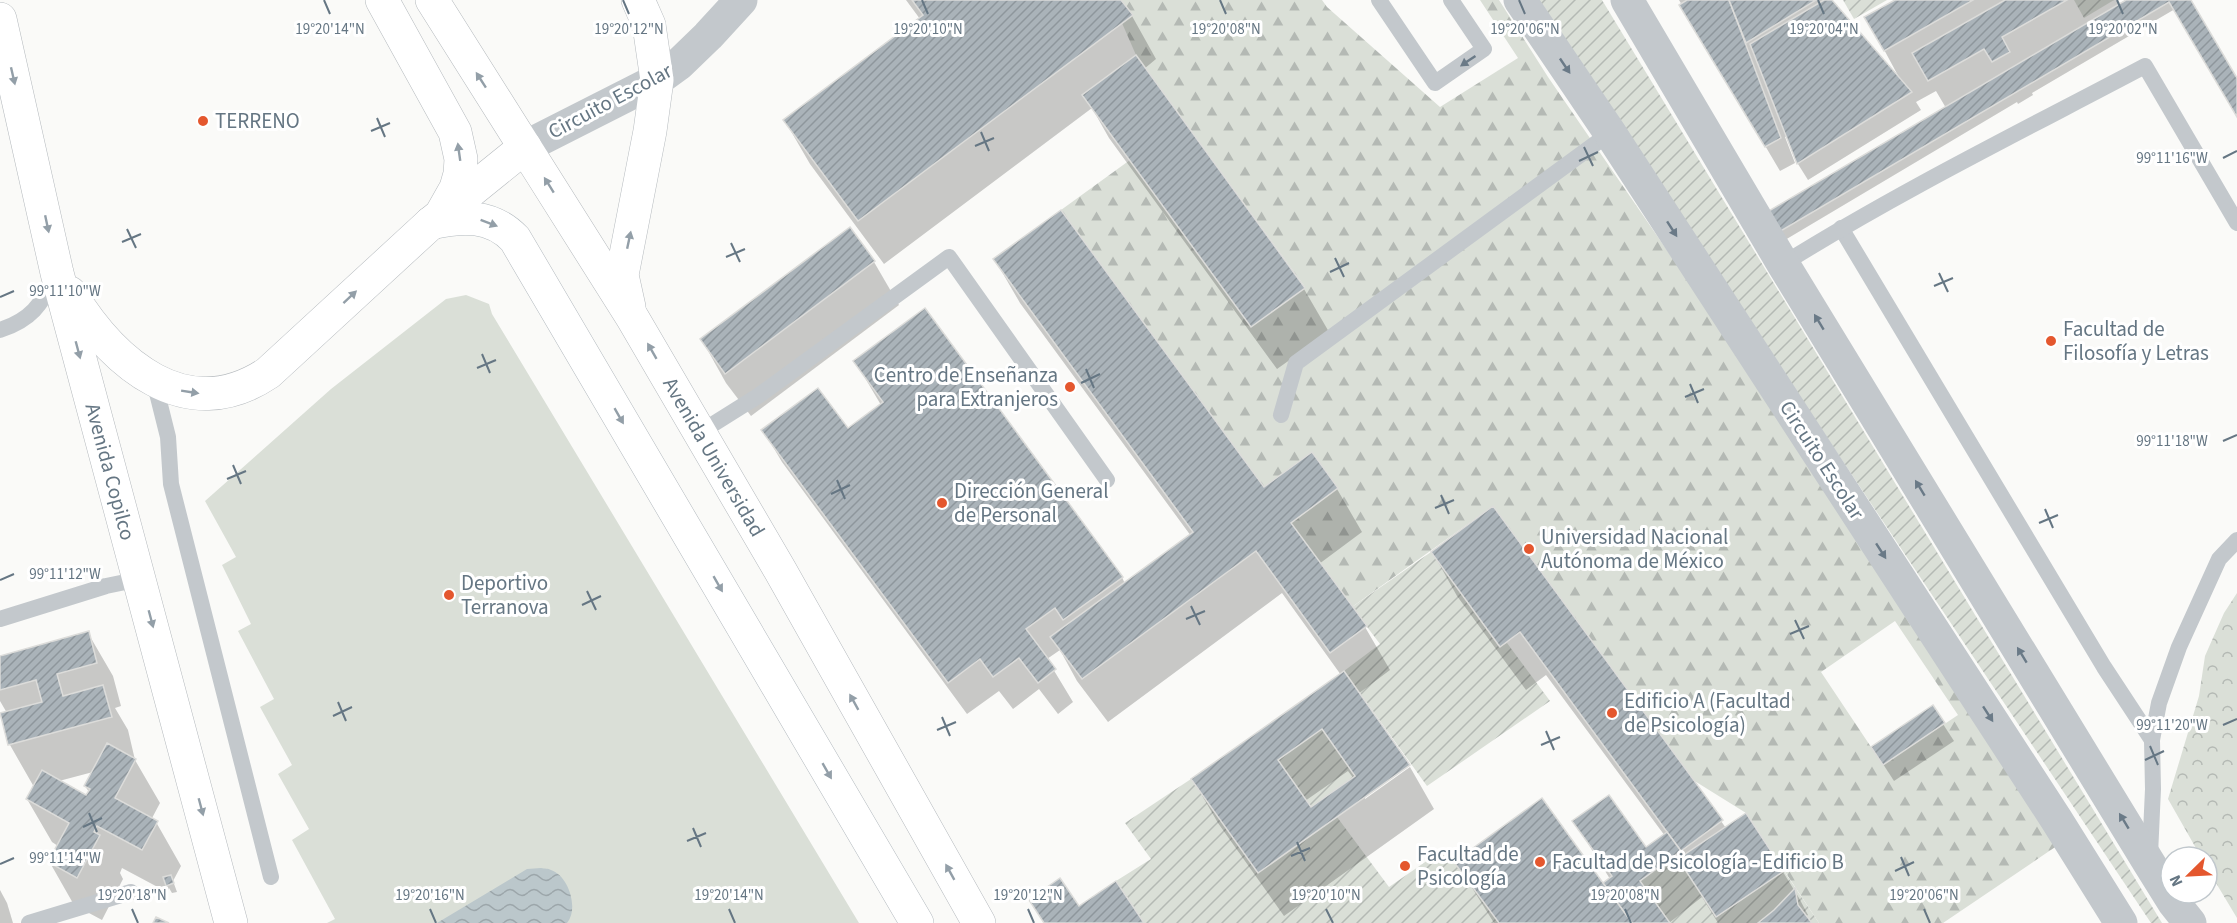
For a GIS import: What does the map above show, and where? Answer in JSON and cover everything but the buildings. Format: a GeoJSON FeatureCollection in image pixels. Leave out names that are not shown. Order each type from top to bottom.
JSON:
{"type":"FeatureCollection","features":[{"type":"Feature","properties":{"kind":"main road"},"geometry":{"type":"LineString","coordinates":[[57,273],[83,313],[114,350],[134,368],[154,381],[174,389],[198,394],[234,390],[268,373],[442,212],[456,188],[461,159],[455,132],[382,0]]}},
{"type":"Feature","properties":{"kind":"main road","name":"Avenida Universidad"},"geometry":{"type":"LineString","coordinates":[[432,0],[632,317],[780,570],[979,923]]}},
{"type":"Feature","properties":{"kind":"main road"},"geometry":{"type":"LineString","coordinates":[[632,317],[622,275],[650,131],[657,80],[649,25],[639,0]]}},
{"type":"Feature","properties":{"kind":"main road","name":"Avenida Copilco"},"geometry":{"type":"LineString","coordinates":[[0,20],[57,273],[231,923]]}},
{"type":"Feature","properties":{"kind":"main road"},"geometry":{"type":"LineString","coordinates":[[431,222],[525,147]]}},
{"type":"Feature","properties":{"kind":"main road"},"geometry":{"type":"LineString","coordinates":[[431,222],[473,217],[500,227],[515,239],[917,923]]}},
{"type":"Feature","properties":{"kind":"street","name":"Circuito Escolar"},"geometry":{"type":"LineString","coordinates":[[525,147],[657,80],[679,64],[741,0]]}},
{"type":"Feature","properties":{"kind":"street","name":"Circuito Escolar"},"geometry":{"type":"LineString","coordinates":[[1520,0],[1610,133],[2121,923]]}},
{"type":"Feature","properties":{"kind":"street"},"geometry":{"type":"LineString","coordinates":[[1627,0],[1783,264],[2149,863],[2174,903],[2190,923]]}},
{"type":"Feature","properties":{"kind":"lane"},"geometry":{"type":"LineString","coordinates":[[1379,0],[1435,83],[1484,49],[1451,0]]}},
{"type":"Feature","properties":{"kind":"lane"},"geometry":{"type":"LineString","coordinates":[[1783,264],[1841,228],[2145,66],[2237,223]]}},
{"type":"Feature","properties":{"kind":"lane"},"geometry":{"type":"LineString","coordinates":[[1281,415],[1296,363],[1610,133]]}},
{"type":"Feature","properties":{"kind":"lane"},"geometry":{"type":"LineString","coordinates":[[1841,228],[2104,667],[2152,740]]}},
{"type":"Feature","properties":{"kind":"lane"},"geometry":{"type":"LineString","coordinates":[[699,433],[758,396],[949,257],[1107,480]]}},
{"type":"Feature","properties":{"kind":"lane"},"geometry":{"type":"LineString","coordinates":[[0,330],[26,319],[43,301],[57,273]]}},
{"type":"Feature","properties":{"kind":"lane"},"geometry":{"type":"LineString","coordinates":[[154,381],[168,437],[171,484],[272,877]]}},
{"type":"Feature","properties":{"kind":"lane"},"geometry":{"type":"LineString","coordinates":[[2149,863],[2153,789],[2152,740],[2159,703],[2179,647],[2219,559],[2237,540]]}},
{"type":"Feature","properties":{"kind":"lane"},"geometry":{"type":"LineString","coordinates":[[0,619],[106,586],[140,579]]}},
{"type":"Feature","properties":{"kind":"lane"},"geometry":{"type":"LineString","coordinates":[[32,922],[131,892]]}},
{"type":"Feature","properties":{"kind":"green space"},"geometry":{"type":"Polygon","coordinates":[[[1121,0],[1322,0],[1327,7],[1440,107],[1518,58],[1480,0],[1499,0],[1548,77],[2070,837],[1943,923],[1819,923],[1746,813],[1693,780],[1493,506],[1352,607],[1291,523],[1338,488],[1312,452],[1264,487],[1061,210],[1130,160],[1251,327],[1305,287],[1136,55],[1122,23],[1133,15],[1121,0]],[[1895,621],[1821,672],[1883,765],[1958,715],[1895,621]]]}},
{"type":"Feature","properties":{"kind":"green space"},"geometry":{"type":"Polygon","coordinates":[[[1535,0],[1602,0],[2162,923],[2151,923],[1535,0]]]}},
{"type":"Feature","properties":{"kind":"green space"},"geometry":{"type":"Polygon","coordinates":[[[1843,0],[1887,0],[1854,19],[1843,0]]]}},
{"type":"Feature","properties":{"kind":"green space"},"geometry":{"type":"Polygon","coordinates":[[[2074,0],[2114,0],[2084,18],[2074,0]]]}},
{"type":"Feature","properties":{"kind":"green space","name":"Deportivo Terranova"},"geometry":{"type":"Polygon","coordinates":[[[466,295],[489,304],[492,314],[859,923],[327,923],[335,919],[292,840],[309,829],[278,774],[292,765],[260,707],[274,699],[238,631],[251,624],[222,565],[236,557],[205,501],[331,389],[446,299],[466,295]]]}},
{"type":"Feature","properties":{"kind":"green space"},"geometry":{"type":"Polygon","coordinates":[[[1431,552],[1499,647],[1507,643],[1550,701],[1427,786],[1344,671],[1380,644],[1352,607],[1431,552]]]}},
{"type":"Feature","properties":{"kind":"green space"},"geometry":{"type":"Polygon","coordinates":[[[2237,593],[2237,918],[2219,888],[2219,845],[2194,845],[2168,799],[2199,696],[2205,656],[2224,613],[2237,593]]]}},
{"type":"Feature","properties":{"kind":"green space"},"geometry":{"type":"Polygon","coordinates":[[[1322,729],[1355,776],[1311,807],[1278,760],[1322,729]]]}},
{"type":"Feature","properties":{"kind":"green space"},"geometry":{"type":"Polygon","coordinates":[[[1191,779],[1258,873],[1337,817],[1389,887],[1444,849],[1499,923],[1144,923],[1116,881],[1151,859],[1125,823],[1191,779]]]}},
{"type":"Feature","properties":{"kind":"green space"},"geometry":{"type":"Polygon","coordinates":[[[1679,853],[1678,859],[1717,917],[1784,871],[1819,923],[1670,923],[1640,881],[1679,853]]]}},
{"type":"Feature","properties":{"kind":"water"},"geometry":{"type":"Polygon","coordinates":[[[541,868],[557,873],[567,886],[572,910],[567,923],[437,923],[527,869],[541,868]]]}},
{"type":"Feature","properties":{"kind":"place","name":"TERRENO"},"geometry":{"type":"Point","coordinates":[203,121]}},
{"type":"Feature","properties":{"kind":"place","name":"Facultad de Filosofía y Letras"},"geometry":{"type":"Point","coordinates":[2051,341]}},
{"type":"Feature","properties":{"kind":"place","name":"Centro de Enseñanza para Extranjeros"},"geometry":{"type":"Point","coordinates":[1070,387]}},
{"type":"Feature","properties":{"kind":"place","name":"Dirección General de Personal"},"geometry":{"type":"Point","coordinates":[942,503]}},
{"type":"Feature","properties":{"kind":"place","name":"Universidad Nacional Autónoma de México"},"geometry":{"type":"Point","coordinates":[1529,549]}},
{"type":"Feature","properties":{"kind":"place","name":"Deportivo Terranova"},"geometry":{"type":"Point","coordinates":[449,595]}},
{"type":"Feature","properties":{"kind":"place","name":"Edificio A (Facultad de Psicología)"},"geometry":{"type":"Point","coordinates":[1612,713]}},
{"type":"Feature","properties":{"kind":"place","name":"Facultad de Psicología - Edificio B"},"geometry":{"type":"Point","coordinates":[1540,862]}},
{"type":"Feature","properties":{"kind":"place","name":"Facultad de Psicología"},"geometry":{"type":"Point","coordinates":[1405,866]}}]}
